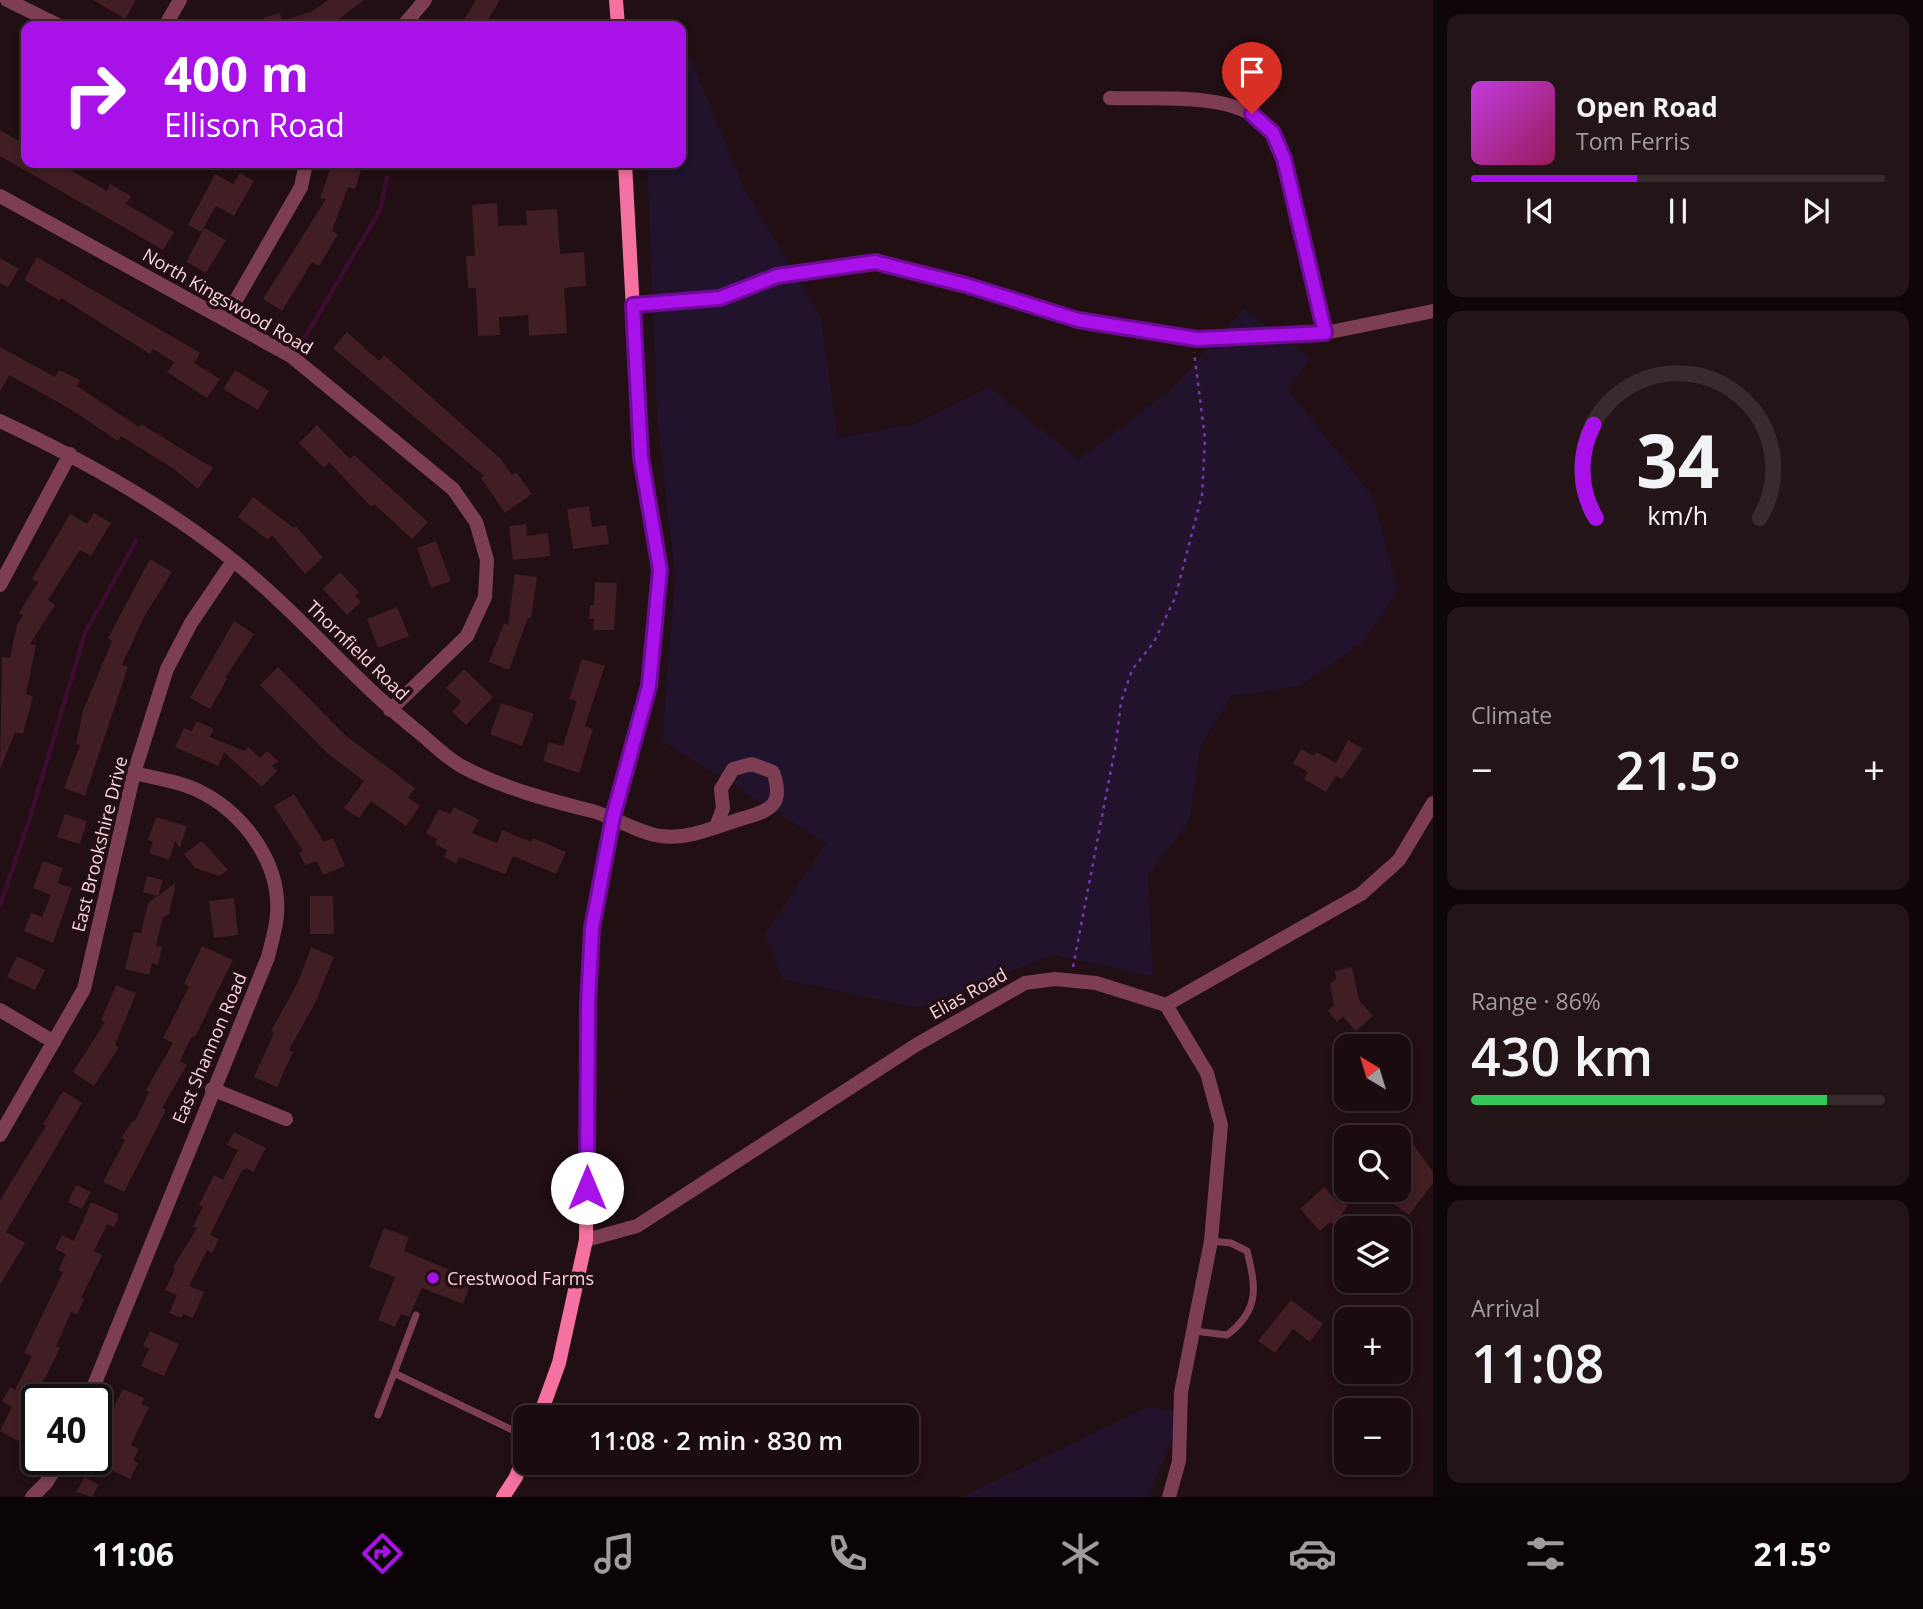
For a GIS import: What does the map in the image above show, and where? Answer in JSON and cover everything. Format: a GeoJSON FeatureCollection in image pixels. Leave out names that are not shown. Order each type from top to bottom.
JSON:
{"type":"FeatureCollection","features":[{"type":"Feature","properties":{"kind":"street"},"geometry":{"type":"LineString","coordinates":[[7,0],[50,21]]}},
{"type":"Feature","properties":{"kind":"street"},"geometry":{"type":"LineString","coordinates":[[168,21],[180,0]]}},
{"type":"Feature","properties":{"kind":"street"},"geometry":{"type":"LineString","coordinates":[[407,21],[425,0]]}},
{"type":"Feature","properties":{"kind":"street"},"geometry":{"type":"LineString","coordinates":[[616,0],[618,21]]}},
{"type":"Feature","properties":{"kind":"street"},"geometry":{"type":"LineString","coordinates":[[1110,98],[1227,102],[1252,114],[1273,133],[1284,159],[1325,333]]}},
{"type":"Feature","properties":{"kind":"street"},"geometry":{"type":"LineString","coordinates":[[225,320],[301,187],[305,168]]}},
{"type":"Feature","properties":{"kind":"street"},"geometry":{"type":"LineString","coordinates":[[543,1405],[559,1363],[586,1240],[588,1003],[592,928],[613,817],[649,686],[660,570],[641,457],[625,168]]}},
{"type":"Feature","properties":{"kind":"street","name":"North Kingswood Road"},"geometry":{"type":"LineString","coordinates":[[0,196],[291,356],[453,489],[476,522],[486,560],[485,597],[467,636],[390,710]]}},
{"type":"Feature","properties":{"kind":"street"},"geometry":{"type":"LineString","coordinates":[[633,305],[720,298],[777,276],[875,262],[966,285],[1078,320],[1192,338],[1325,333],[1433,311]]}},
{"type":"Feature","properties":{"kind":"street","name":"Thornfield Road"},"geometry":{"type":"LineString","coordinates":[[0,421],[70,454],[153,501],[273,594],[390,710],[461,766],[526,794],[613,817],[661,836],[692,834],[716,827],[760,814],[775,803],[779,789],[773,772],[752,764],[733,769],[721,789],[723,808],[716,827]]}},
{"type":"Feature","properties":{"kind":"street"},"geometry":{"type":"LineString","coordinates":[[0,585],[70,454]]}},
{"type":"Feature","properties":{"kind":"street","name":"East Brookshire Drive"},"geometry":{"type":"LineString","coordinates":[[0,1135],[84,989],[134,773],[167,669],[191,623],[233,561]]}},
{"type":"Feature","properties":{"kind":"street","name":"East Shannon Road"},"geometry":{"type":"LineString","coordinates":[[94,1384],[212,1089],[268,957],[277,915],[274,878],[259,844],[232,812],[196,789],[134,773]]}},
{"type":"Feature","properties":{"kind":"street"},"geometry":{"type":"LineString","coordinates":[[1169,1497],[1179,1461],[1181,1392],[1211,1241],[1221,1125],[1207,1073],[1166,1005],[1361,894],[1399,860],[1433,803]]}},
{"type":"Feature","properties":{"kind":"street","name":"Elias Road"},"geometry":{"type":"LineString","coordinates":[[586,1240],[637,1226],[916,1045],[1025,983],[1070,980],[1096,983],[1166,1005]]}},
{"type":"Feature","properties":{"kind":"street"},"geometry":{"type":"LineString","coordinates":[[0,1010],[54,1042]]}},
{"type":"Feature","properties":{"kind":"street"},"geometry":{"type":"LineString","coordinates":[[212,1089],[286,1119]]}},
{"type":"Feature","properties":{"kind":"street"},"geometry":{"type":"LineString","coordinates":[[32,1497],[51,1475]]}},
{"type":"Feature","properties":{"kind":"street"},"geometry":{"type":"LineString","coordinates":[[503,1497],[517,1475]]}},
{"type":"Feature","properties":{"kind":"lane"},"geometry":{"type":"LineString","coordinates":[[1194,1331],[1227,1335],[1241,1324],[1253,1304],[1253,1276],[1247,1251],[1231,1243],[1211,1241]]}},
{"type":"Feature","properties":{"kind":"lane"},"geometry":{"type":"LineString","coordinates":[[378,1415],[416,1315]]}},
{"type":"Feature","properties":{"kind":"lane"},"geometry":{"type":"LineString","coordinates":[[394,1373],[513,1430]]}},
{"type":"Feature","properties":{"kind":"path"},"geometry":{"type":"LineString","coordinates":[[1070,980],[1116,744],[1121,702],[1132,670],[1154,642],[1174,598],[1202,495],[1205,438],[1192,338]]}},
{"type":"Feature","properties":{"kind":"shaded area"},"geometry":{"type":"Polygon","coordinates":[[[686,56],[691,60],[744,188],[821,318],[838,438],[915,424],[989,387],[1079,460],[1170,390],[1244,309],[1310,358],[1287,389],[1373,497],[1398,591],[1363,642],[1300,686],[1232,696],[1201,744],[1190,820],[1148,875],[1153,976],[1053,955],[918,1008],[782,979],[765,934],[826,843],[662,741],[675,577],[657,418],[647,168],[686,168],[686,56]]]}},
{"type":"Feature","properties":{"kind":"shaded area"},"geometry":{"type":"Polygon","coordinates":[[[1147,1407],[1183,1412],[1148,1497],[962,1497],[1147,1407]]]}},
{"type":"Feature","properties":{"kind":"building"},"geometry":{"type":"Polygon","coordinates":[[[93,0],[136,0],[125,19],[93,0]]]}},
{"type":"Feature","properties":{"kind":"building"},"geometry":{"type":"Polygon","coordinates":[[[328,0],[364,0],[337,21],[282,21],[313,11],[328,0]]]}},
{"type":"Feature","properties":{"kind":"building"},"geometry":{"type":"Polygon","coordinates":[[[476,0],[500,0],[487,21],[463,21],[476,0]]]}},
{"type":"Feature","properties":{"kind":"building"},"geometry":{"type":"Polygon","coordinates":[[[280,13],[282,21],[267,21],[263,18],[280,13]]]}},
{"type":"Feature","properties":{"kind":"building"},"geometry":{"type":"Polygon","coordinates":[[[0,130],[21,142],[21,168],[67,168],[107,191],[110,184],[131,196],[126,204],[174,232],[163,250],[0,156],[0,130]]]}},
{"type":"Feature","properties":{"kind":"building"},"geometry":{"type":"Polygon","coordinates":[[[330,168],[361,170],[355,189],[348,187],[332,231],[338,234],[319,266],[312,262],[282,311],[263,299],[326,199],[320,198],[330,168]]]}},
{"type":"Feature","properties":{"kind":"building"},"geometry":{"type":"Polygon","coordinates":[[[240,173],[254,181],[234,216],[216,206],[201,232],[188,225],[215,174],[233,184],[240,173]]]}},
{"type":"Feature","properties":{"kind":"building"},"geometry":{"type":"Polygon","coordinates":[[[497,203],[498,226],[527,225],[526,211],[557,209],[560,254],[584,252],[586,286],[564,288],[567,333],[529,336],[528,315],[499,317],[500,335],[478,336],[476,288],[468,288],[466,256],[475,256],[472,205],[497,203]]]}},
{"type":"Feature","properties":{"kind":"building"},"geometry":{"type":"Polygon","coordinates":[[[204,228],[226,240],[206,273],[186,262],[204,228]]]}},
{"type":"Feature","properties":{"kind":"building"},"geometry":{"type":"Polygon","coordinates":[[[37,257],[200,353],[194,363],[220,379],[207,398],[167,372],[174,362],[153,349],[150,354],[61,298],[60,301],[24,280],[37,257]]]}},
{"type":"Feature","properties":{"kind":"building"},"geometry":{"type":"Polygon","coordinates":[[[0,258],[19,269],[8,287],[0,283],[0,258]]]}},
{"type":"Feature","properties":{"kind":"building"},"geometry":{"type":"Polygon","coordinates":[[[347,332],[379,361],[384,355],[501,459],[512,475],[516,472],[532,494],[505,513],[481,478],[484,476],[333,348],[347,332]]]}},
{"type":"Feature","properties":{"kind":"building"},"geometry":{"type":"Polygon","coordinates":[[[0,347],[55,377],[59,370],[80,380],[77,386],[139,427],[141,424],[213,468],[198,489],[174,469],[121,436],[118,441],[72,410],[9,375],[0,392],[0,347]]]}},
{"type":"Feature","properties":{"kind":"building"},"geometry":{"type":"Polygon","coordinates":[[[235,370],[269,391],[258,410],[223,389],[235,370]]]}},
{"type":"Feature","properties":{"kind":"building"},"geometry":{"type":"Polygon","coordinates":[[[317,425],[350,459],[354,455],[428,522],[412,539],[374,504],[371,507],[329,462],[324,468],[299,443],[317,425]]]}},
{"type":"Feature","properties":{"kind":"building"},"geometry":{"type":"Polygon","coordinates":[[[253,497],[294,528],[296,526],[323,558],[305,574],[272,535],[268,540],[238,517],[253,497]]]}},
{"type":"Feature","properties":{"kind":"building"},"geometry":{"type":"Polygon","coordinates":[[[589,506],[592,527],[606,525],[609,544],[573,549],[567,509],[589,506]]]}},
{"type":"Feature","properties":{"kind":"building"},"geometry":{"type":"Polygon","coordinates":[[[94,513],[111,523],[91,556],[80,550],[48,600],[55,605],[30,644],[36,645],[26,694],[33,696],[23,734],[15,732],[0,769],[2,657],[10,658],[17,625],[23,615],[19,613],[38,582],[32,579],[70,514],[87,524],[94,513]]]}},
{"type":"Feature","properties":{"kind":"building"},"geometry":{"type":"Polygon","coordinates":[[[526,524],[527,536],[548,533],[550,556],[513,560],[509,526],[526,524]]]}},
{"type":"Feature","properties":{"kind":"building"},"geometry":{"type":"Polygon","coordinates":[[[436,541],[451,581],[431,588],[417,548],[436,541]]]}},
{"type":"Feature","properties":{"kind":"building"},"geometry":{"type":"Polygon","coordinates":[[[150,559],[172,572],[144,617],[122,665],[128,667],[85,796],[64,788],[80,745],[76,744],[83,711],[112,641],[108,638],[150,559]]]}},
{"type":"Feature","properties":{"kind":"building"},"geometry":{"type":"Polygon","coordinates":[[[340,572],[359,592],[355,596],[361,602],[347,615],[323,589],[340,572]]]}},
{"type":"Feature","properties":{"kind":"building"},"geometry":{"type":"Polygon","coordinates":[[[515,574],[537,577],[531,618],[528,618],[509,670],[489,662],[504,623],[508,625],[515,574]]]}},
{"type":"Feature","properties":{"kind":"building"},"geometry":{"type":"Polygon","coordinates":[[[595,582],[617,583],[614,630],[593,630],[594,619],[589,619],[590,605],[594,605],[595,582]]]}},
{"type":"Feature","properties":{"kind":"building"},"geometry":{"type":"Polygon","coordinates":[[[397,607],[409,636],[378,648],[367,619],[397,607]]]}},
{"type":"Feature","properties":{"kind":"building"},"geometry":{"type":"Polygon","coordinates":[[[234,621],[254,634],[225,678],[227,679],[210,709],[190,698],[234,621]]]}},
{"type":"Feature","properties":{"kind":"building"},"geometry":{"type":"Polygon","coordinates":[[[582,659],[605,666],[585,726],[593,729],[579,773],[543,761],[549,742],[563,746],[577,701],[569,699],[582,659]]]}},
{"type":"Feature","properties":{"kind":"building"},"geometry":{"type":"Polygon","coordinates":[[[278,667],[345,735],[415,788],[408,798],[420,806],[406,826],[371,801],[359,818],[344,808],[364,781],[327,753],[260,685],[278,667]]]}},
{"type":"Feature","properties":{"kind":"building"},"geometry":{"type":"Polygon","coordinates":[[[464,669],[493,697],[466,725],[452,712],[461,702],[446,688],[464,669]]]}},
{"type":"Feature","properties":{"kind":"building"},"geometry":{"type":"Polygon","coordinates":[[[501,703],[534,714],[522,746],[490,734],[501,703]]]}},
{"type":"Feature","properties":{"kind":"building"},"geometry":{"type":"Polygon","coordinates":[[[196,721],[214,729],[210,737],[244,751],[248,747],[260,758],[267,751],[278,761],[272,766],[277,771],[262,787],[224,752],[218,766],[175,747],[184,728],[192,731],[196,721]]]}},
{"type":"Feature","properties":{"kind":"building"},"geometry":{"type":"Polygon","coordinates":[[[1348,740],[1363,749],[1342,779],[1336,776],[1326,792],[1304,779],[1308,772],[1293,763],[1301,749],[1314,756],[1316,752],[1336,763],[1348,740]]]}},
{"type":"Feature","properties":{"kind":"building"},"geometry":{"type":"Polygon","coordinates":[[[294,794],[324,842],[333,838],[345,866],[323,875],[317,861],[305,865],[299,853],[303,851],[274,806],[294,794]]]}},
{"type":"Feature","properties":{"kind":"building"},"geometry":{"type":"Polygon","coordinates":[[[454,807],[479,820],[472,833],[497,843],[502,830],[531,842],[533,838],[566,852],[556,874],[513,856],[505,874],[459,857],[456,864],[444,857],[447,850],[435,844],[437,839],[426,833],[439,809],[450,814],[454,807]]]}},
{"type":"Feature","properties":{"kind":"building"},"geometry":{"type":"Polygon","coordinates":[[[65,814],[87,821],[80,844],[57,837],[65,814]]]}},
{"type":"Feature","properties":{"kind":"building"},"geometry":{"type":"Polygon","coordinates":[[[156,817],[187,826],[180,848],[175,841],[169,860],[149,853],[153,842],[148,840],[156,817]]]}},
{"type":"Feature","properties":{"kind":"building"},"geometry":{"type":"Polygon","coordinates":[[[202,841],[228,870],[219,876],[195,868],[184,854],[202,841]]]}},
{"type":"Feature","properties":{"kind":"building"},"geometry":{"type":"Polygon","coordinates":[[[43,861],[63,868],[58,883],[72,888],[53,943],[24,931],[31,913],[42,917],[51,895],[33,888],[43,861]]]}},
{"type":"Feature","properties":{"kind":"building"},"geometry":{"type":"Polygon","coordinates":[[[147,876],[163,880],[158,896],[176,882],[169,914],[163,917],[156,946],[162,947],[158,965],[152,963],[149,975],[125,969],[134,932],[141,933],[148,903],[157,896],[143,892],[147,876]]]}},
{"type":"Feature","properties":{"kind":"building"},"geometry":{"type":"Polygon","coordinates":[[[310,896],[333,896],[334,934],[310,934],[310,896]]]}},
{"type":"Feature","properties":{"kind":"building"},"geometry":{"type":"Polygon","coordinates":[[[234,898],[238,935],[214,938],[209,901],[234,898]]]}},
{"type":"Feature","properties":{"kind":"building"},"geometry":{"type":"Polygon","coordinates":[[[202,946],[233,960],[195,1037],[192,1036],[180,1061],[187,1065],[162,1108],[166,1110],[124,1192],[103,1182],[125,1140],[121,1138],[133,1120],[135,1121],[149,1092],[146,1090],[173,1043],[163,1038],[189,987],[184,984],[202,946]]]}},
{"type":"Feature","properties":{"kind":"building"},"geometry":{"type":"Polygon","coordinates":[[[311,947],[334,957],[315,1003],[289,1050],[293,1052],[277,1087],[254,1077],[274,1033],[271,1031],[298,982],[311,947]]]}},
{"type":"Feature","properties":{"kind":"building"},"geometry":{"type":"Polygon","coordinates":[[[17,956],[45,970],[35,990],[7,977],[17,956]]]}},
{"type":"Feature","properties":{"kind":"building"},"geometry":{"type":"Polygon","coordinates":[[[1352,967],[1359,1000],[1373,1016],[1356,1031],[1343,1017],[1337,1022],[1328,1011],[1334,1005],[1330,984],[1336,979],[1335,971],[1352,967]]]}},
{"type":"Feature","properties":{"kind":"building"},"geometry":{"type":"Polygon","coordinates":[[[116,985],[136,993],[115,1045],[119,1047],[94,1086],[73,1072],[105,1022],[101,1020],[116,985]]]}},
{"type":"Feature","properties":{"kind":"building"},"geometry":{"type":"Polygon","coordinates":[[[63,1091],[82,1103],[6,1232],[25,1243],[0,1285],[0,1200],[46,1126],[43,1124],[63,1091]]]}},
{"type":"Feature","properties":{"kind":"building"},"geometry":{"type":"Polygon","coordinates":[[[234,1132],[266,1148],[253,1172],[246,1168],[241,1172],[210,1235],[219,1239],[212,1253],[207,1250],[189,1286],[204,1292],[193,1318],[183,1314],[182,1318],[169,1313],[177,1295],[165,1290],[175,1269],[173,1267],[197,1228],[193,1227],[203,1207],[199,1205],[214,1175],[223,1180],[238,1150],[227,1145],[234,1132]]]}},
{"type":"Feature","properties":{"kind":"building"},"geometry":{"type":"Polygon","coordinates":[[[1411,1141],[1433,1172],[1433,1183],[1409,1215],[1391,1202],[1411,1202],[1411,1141]]]}},
{"type":"Feature","properties":{"kind":"building"},"geometry":{"type":"Polygon","coordinates":[[[76,1185],[91,1192],[82,1209],[68,1202],[76,1185]]]}},
{"type":"Feature","properties":{"kind":"building"},"geometry":{"type":"Polygon","coordinates":[[[1324,1187],[1334,1198],[1334,1202],[1344,1202],[1348,1206],[1341,1216],[1334,1216],[1334,1225],[1330,1222],[1320,1231],[1300,1209],[1324,1187]]]}},
{"type":"Feature","properties":{"kind":"building"},"geometry":{"type":"Polygon","coordinates":[[[91,1202],[118,1214],[114,1227],[107,1224],[94,1251],[102,1255],[81,1298],[84,1299],[77,1315],[71,1312],[56,1346],[60,1348],[42,1384],[21,1384],[21,1436],[18,1441],[0,1431],[12,1407],[2,1401],[10,1387],[15,1390],[32,1356],[24,1353],[63,1272],[58,1270],[66,1254],[55,1249],[62,1235],[74,1241],[91,1202]]]}},
{"type":"Feature","properties":{"kind":"building","name":"Crestwood Farms"},"geometry":{"type":"Polygon","coordinates":[[[384,1228],[409,1237],[404,1251],[472,1279],[463,1304],[422,1288],[409,1317],[401,1314],[395,1327],[378,1320],[395,1277],[369,1267],[384,1228]]]}},
{"type":"Feature","properties":{"kind":"building"},"geometry":{"type":"Polygon","coordinates":[[[1291,1300],[1323,1324],[1310,1342],[1293,1329],[1275,1353],[1258,1341],[1291,1300]]]}},
{"type":"Feature","properties":{"kind":"building"},"geometry":{"type":"Polygon","coordinates":[[[150,1331],[179,1344],[164,1376],[141,1366],[149,1349],[143,1346],[150,1331]]]}},
{"type":"Feature","properties":{"kind":"building"},"geometry":{"type":"Polygon","coordinates":[[[123,1389],[144,1398],[141,1404],[149,1407],[131,1445],[139,1449],[133,1460],[138,1463],[130,1479],[112,1471],[112,1410],[123,1389]]]}},
{"type":"Feature","properties":{"kind":"building"},"geometry":{"type":"Polygon","coordinates":[[[85,1477],[99,1485],[92,1497],[76,1492],[85,1477]]]}},
{"type":"Feature","properties":{"kind":"waterway"},"geometry":{"type":"LineString","coordinates":[[304,339],[380,210],[387,178]]}},
{"type":"Feature","properties":{"kind":"waterway"},"geometry":{"type":"LineString","coordinates":[[0,905],[29,821],[85,633],[136,541]]}},
{"type":"Feature","properties":{"kind":"place","name":"Crestwood Farms"},"geometry":{"type":"Point","coordinates":[433,1278]}},
{"type":"Feature","properties":{"kind":"route"},"geometry":{"type":"LineString","coordinates":[[587,1188],[588,1003],[592,928],[613,817],[649,686],[660,570],[641,457],[633,305],[720,298],[777,276],[875,262],[966,285],[1078,320],[1197,339],[1325,333],[1284,159],[1273,133],[1252,114]]}}]}
